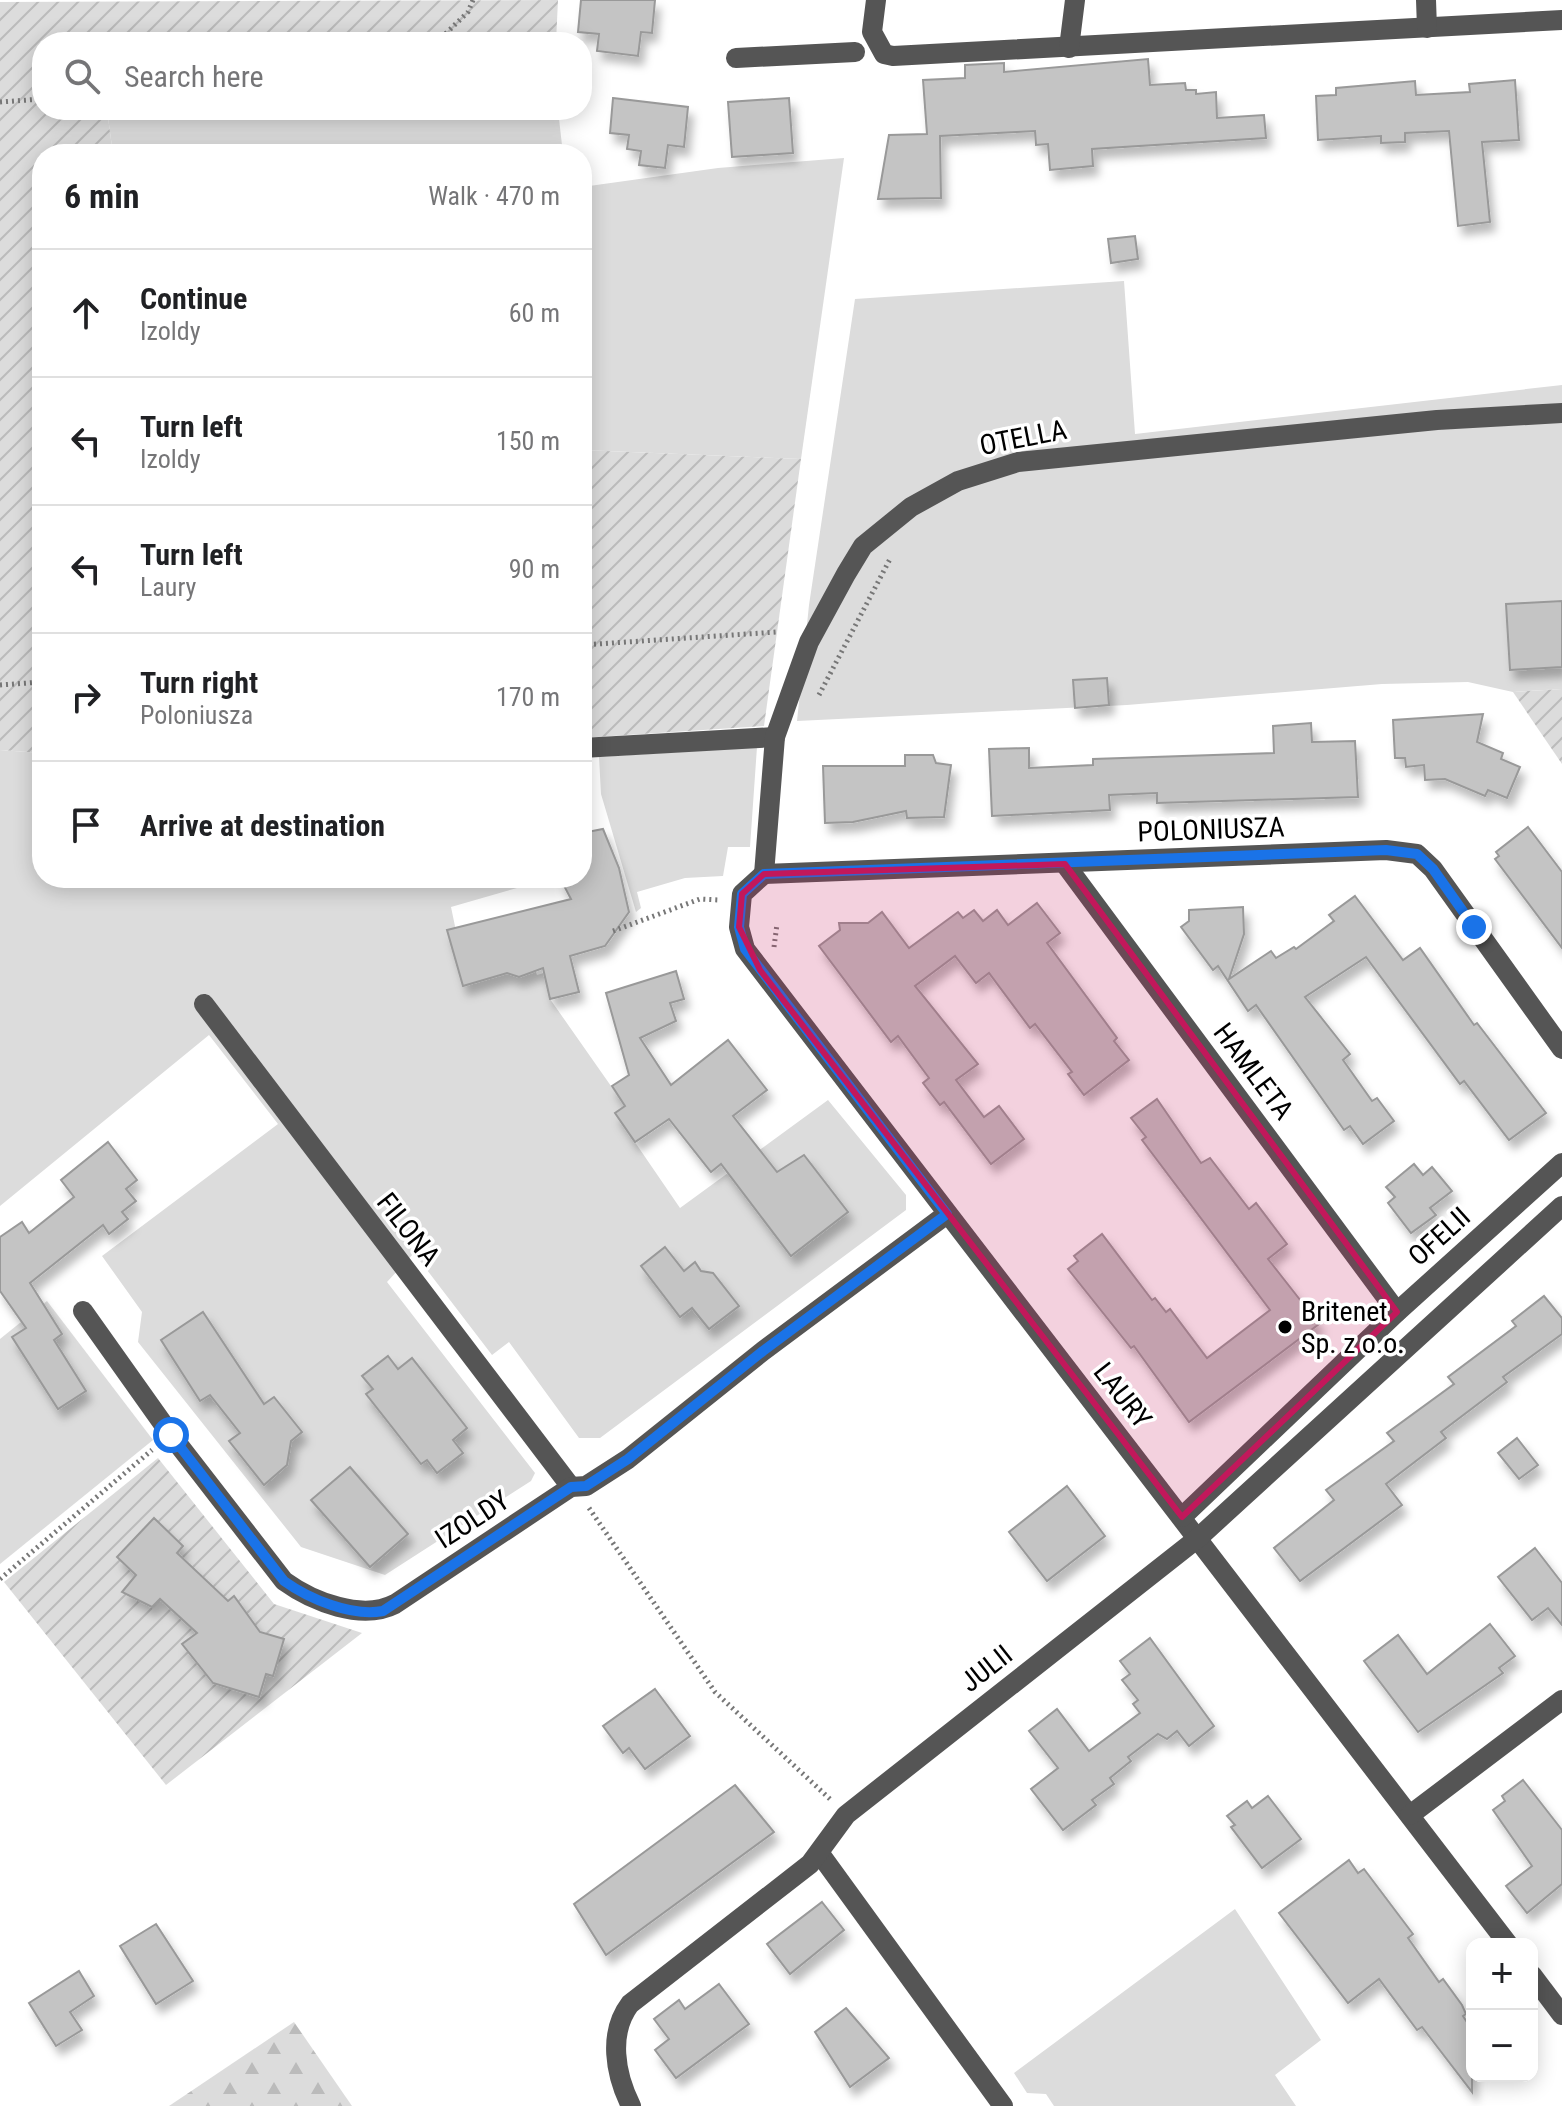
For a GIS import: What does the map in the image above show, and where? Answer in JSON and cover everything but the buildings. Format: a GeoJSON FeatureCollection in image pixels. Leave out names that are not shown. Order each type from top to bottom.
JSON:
{"type":"FeatureCollection","features":[{"type":"Feature","properties":{"kind":"street"},"geometry":{"type":"LineString","coordinates":[[876,0],[872,32],[884,54],[893,56],[1562,20]]}},
{"type":"Feature","properties":{"kind":"street"},"geometry":{"type":"LineString","coordinates":[[1069,48],[1075,0]]}},
{"type":"Feature","properties":{"kind":"street"},"geometry":{"type":"LineString","coordinates":[[1426,0],[1427,28]]}},
{"type":"Feature","properties":{"kind":"street"},"geometry":{"type":"LineString","coordinates":[[736,58],[855,52]]}},
{"type":"Feature","properties":{"kind":"street","name":"OTELLA"},"geometry":{"type":"LineString","coordinates":[[764,874],[775,737],[809,642],[863,546],[911,507],[958,481],[1018,462],[1437,420],[1562,413]]}},
{"type":"Feature","properties":{"kind":"street"},"geometry":{"type":"LineString","coordinates":[[592,747],[775,737]]}},
{"type":"Feature","properties":{"kind":"street","name":"POLONIUSZA"},"geometry":{"type":"LineString","coordinates":[[764,874],[1386,850],[1417,854],[1433,869],[1562,1049]]}},
{"type":"Feature","properties":{"kind":"street","name":"HAMLETA"},"geometry":{"type":"LineString","coordinates":[[1065,864],[1397,1312]]}},
{"type":"Feature","properties":{"kind":"street","name":"LAURY"},"geometry":{"type":"LineString","coordinates":[[764,874],[742,894],[739,927],[745,949],[1503,1938]]}},
{"type":"Feature","properties":{"kind":"street","name":"FILONA"},"geometry":{"type":"LineString","coordinates":[[204,1004],[578,1486]]}},
{"type":"Feature","properties":{"kind":"street","name":"OFELII"},"geometry":{"type":"LineString","coordinates":[[1182,1517],[1397,1312],[1562,1163]]}},
{"type":"Feature","properties":{"kind":"street","name":"JULII"},"geometry":{"type":"LineString","coordinates":[[631,2106],[620,2077],[615,2041],[618,2020],[624,2012],[820,1854],[846,1815],[1198,1538],[1562,1206]]}},
{"type":"Feature","properties":{"kind":"street","name":"IZOLDY"},"geometry":{"type":"LineString","coordinates":[[83,1311],[171,1435],[284,1581],[299,1592],[368,1614],[395,1604],[578,1486],[628,1459],[763,1351],[947,1214]]}},
{"type":"Feature","properties":{"kind":"street"},"geometry":{"type":"LineString","coordinates":[[1410,1815],[1562,1700]]}},
{"type":"Feature","properties":{"kind":"street"},"geometry":{"type":"LineString","coordinates":[[820,1854],[1003,2106]]}},
{"type":"Feature","properties":{"kind":"street"},"geometry":{"type":"LineString","coordinates":[[1538,1983],[1562,2015]]}},
{"type":"Feature","properties":{"kind":"path"},"geometry":{"type":"LineString","coordinates":[[447,32],[468,12],[473,0]]}},
{"type":"Feature","properties":{"kind":"path"},"geometry":{"type":"LineString","coordinates":[[0,102],[32,100]]}},
{"type":"Feature","properties":{"kind":"path"},"geometry":{"type":"LineString","coordinates":[[815,703],[882,569],[901,550]]}},
{"type":"Feature","properties":{"kind":"path"},"geometry":{"type":"LineString","coordinates":[[592,644],[777,632]]}},
{"type":"Feature","properties":{"kind":"path"},"geometry":{"type":"LineString","coordinates":[[0,685],[32,683]]}},
{"type":"Feature","properties":{"kind":"path"},"geometry":{"type":"LineString","coordinates":[[0,1579],[171,1435]]}},
{"type":"Feature","properties":{"kind":"path"},"geometry":{"type":"LineString","coordinates":[[578,1486],[589,1512],[715,1692],[846,1815]]}},
{"type":"Feature","properties":{"kind":"highlighted area"},"geometry":{"type":"Polygon","coordinates":[[[1065,864],[1397,1312],[1182,1517],[760,970],[739,927],[742,894],[764,874],[1065,864]]]}},
{"type":"Feature","properties":{"kind":"green space"},"geometry":{"type":"Polygon","coordinates":[[[558,0],[556,32],[32,32],[32,120],[108,120],[112,144],[32,144],[32,752],[0,750],[0,2],[558,0]]]}},
{"type":"Feature","properties":{"kind":"green space"},"geometry":{"type":"Polygon","coordinates":[[[108,120],[559,120],[562,144],[112,144],[108,120]]]}},
{"type":"Feature","properties":{"kind":"green space"},"geometry":{"type":"Polygon","coordinates":[[[844,158],[801,459],[592,450],[592,186],[718,168],[844,158]]]}},
{"type":"Feature","properties":{"kind":"green space"},"geometry":{"type":"Polygon","coordinates":[[[1124,281],[1135,434],[1562,385],[1562,689],[1513,692],[1468,682],[1382,684],[1127,705],[797,721],[809,605],[855,299],[1124,281]]]}},
{"type":"Feature","properties":{"kind":"green space"},"geometry":{"type":"Polygon","coordinates":[[[592,450],[801,459],[764,726],[592,737],[592,450]]]}},
{"type":"Feature","properties":{"kind":"green space"},"geometry":{"type":"Polygon","coordinates":[[[1562,689],[1562,764],[1513,692],[1562,689]]]}},
{"type":"Feature","properties":{"kind":"green space"},"geometry":{"type":"Polygon","coordinates":[[[757,747],[750,847],[728,847],[723,876],[685,878],[637,892],[641,908],[636,912],[601,794],[599,757],[757,747]]]}},
{"type":"Feature","properties":{"kind":"green space"},"geometry":{"type":"Polygon","coordinates":[[[0,750],[32,752],[32,888],[517,888],[451,907],[466,979],[532,963],[537,975],[544,973],[550,999],[625,1106],[615,1113],[680,1208],[828,1100],[906,1195],[906,1210],[600,1438],[579,1438],[509,1342],[492,1355],[414,1253],[387,1282],[535,1473],[531,1481],[385,1575],[301,1547],[138,1342],[142,1312],[102,1256],[278,1124],[209,1035],[0,1206],[0,750]]]}},
{"type":"Feature","properties":{"kind":"green space"},"geometry":{"type":"Polygon","coordinates":[[[47,1301],[153,1440],[0,1564],[0,1339],[47,1301]]]}},
{"type":"Feature","properties":{"kind":"green space"},"geometry":{"type":"Polygon","coordinates":[[[158,1458],[274,1604],[362,1633],[166,1785],[4,1582],[158,1458]]]}},
{"type":"Feature","properties":{"kind":"green space"},"geometry":{"type":"Polygon","coordinates":[[[1235,1909],[1321,2040],[1275,2075],[1296,2106],[1054,2106],[1046,2094],[1027,2093],[1014,2073],[1235,1909]]]}},
{"type":"Feature","properties":{"kind":"green space"},"geometry":{"type":"Polygon","coordinates":[[[294,2022],[352,2106],[169,2106],[294,2022]]]}},
{"type":"Feature","properties":{"kind":"place","name":"Britenet Sp. z o.o."},"geometry":{"type":"Point","coordinates":[1285,1327]}},
{"type":"Feature","properties":{"kind":"route"},"geometry":{"type":"LineString","coordinates":[[171,1435],[284,1581],[299,1592],[348,1609],[368,1614],[383,1611],[571,1487],[586,1486],[628,1459],[763,1351],[947,1214],[745,949],[739,927],[742,894],[764,874],[1386,850],[1417,854],[1433,869],[1474,927]]}}]}
